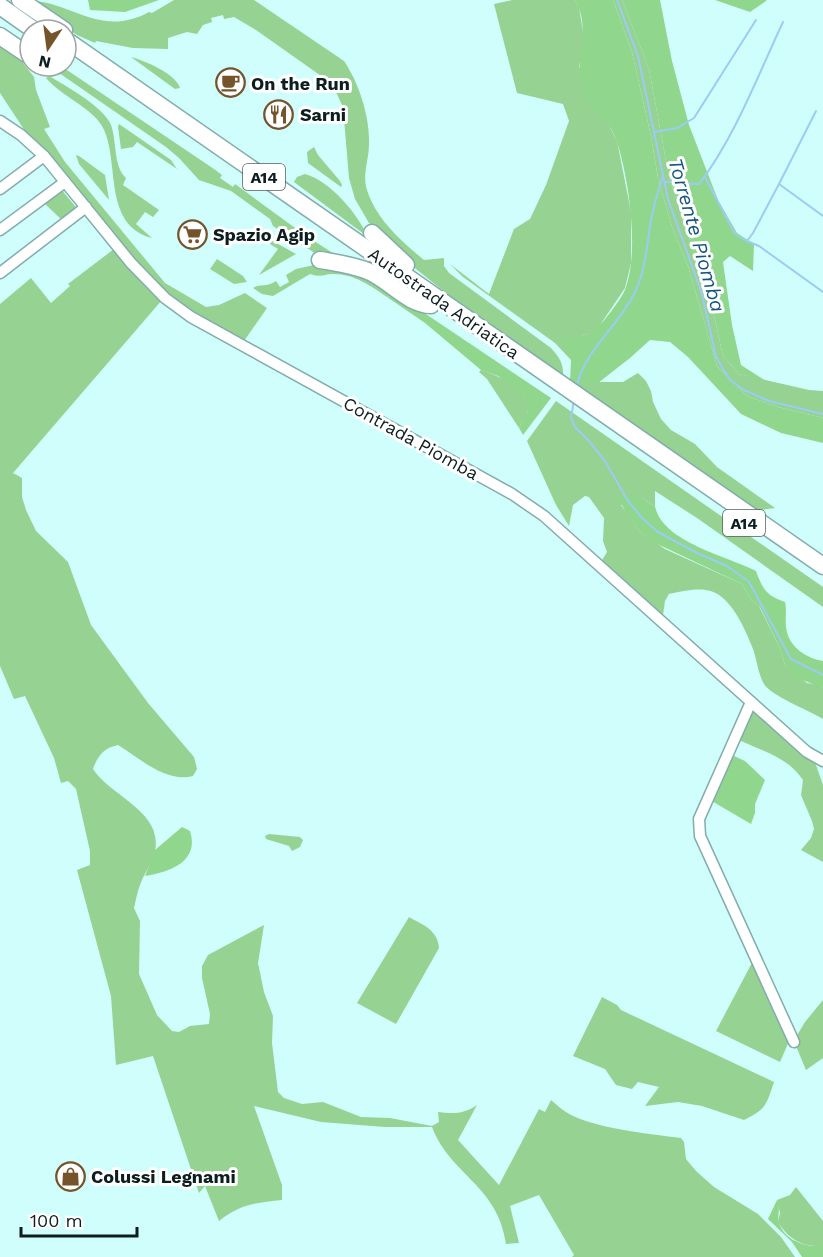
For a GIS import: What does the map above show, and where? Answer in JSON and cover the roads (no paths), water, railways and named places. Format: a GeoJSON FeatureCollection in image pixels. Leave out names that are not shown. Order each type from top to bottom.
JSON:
{"type":"FeatureCollection","features":[{"type":"Feature","properties":{"kind":"highway"},"geometry":{"type":"LineString","coordinates":[[9,0],[35,18]]}},
{"type":"Feature","properties":{"kind":"highway","name":"Autostrada Adriatica"},"geometry":{"type":"LineString","coordinates":[[20,0],[46,18]]}},
{"type":"Feature","properties":{"kind":"highway"},"geometry":{"type":"LineString","coordinates":[[0,6],[18,19]]}},
{"type":"Feature","properties":{"kind":"highway"},"geometry":{"type":"LineString","coordinates":[[0,36],[18,48]]}},
{"type":"Feature","properties":{"kind":"highway","name":"Autostrada Adriatica"},"geometry":{"type":"LineString","coordinates":[[78,43],[523,358],[823,578]]}},
{"type":"Feature","properties":{"kind":"highway","name":"Autostrada Adriatica"},"geometry":{"type":"LineString","coordinates":[[78,60],[536,378],[823,566]]}},
{"type":"Feature","properties":{"kind":"highway"},"geometry":{"type":"LineString","coordinates":[[372,233],[408,267],[455,302],[462,315]]}},
{"type":"Feature","properties":{"kind":"highway"},"geometry":{"type":"LineString","coordinates":[[320,260],[365,270],[421,305],[431,305]]}},
{"type":"Feature","properties":{"kind":"street","name":"Contrada Piomba"},"geometry":{"type":"LineString","coordinates":[[0,121],[21,135],[44,156],[145,278],[165,298],[191,317],[502,489],[544,516],[807,752],[823,761]]}},
{"type":"Feature","properties":{"kind":"street"},"geometry":{"type":"LineString","coordinates":[[0,189],[44,156]]}},
{"type":"Feature","properties":{"kind":"street"},"geometry":{"type":"LineString","coordinates":[[0,231],[65,182]]}},
{"type":"Feature","properties":{"kind":"street"},"geometry":{"type":"LineString","coordinates":[[0,273],[86,207]]}},
{"type":"Feature","properties":{"kind":"street"},"geometry":{"type":"LineString","coordinates":[[751,702],[699,819],[700,836],[794,1042]]}},
{"type":"Feature","properties":{"kind":"waterway","name":"Torrente Piomba"},"geometry":{"type":"LineString","coordinates":[[617,0],[638,56],[668,199],[702,294],[716,357],[730,380],[744,390],[769,401],[823,414]]}},
{"type":"Feature","properties":{"kind":"waterway"},"geometry":{"type":"LineString","coordinates":[[655,132],[677,128],[694,118],[756,20]]}},
{"type":"Feature","properties":{"kind":"waterway"},"geometry":{"type":"LineString","coordinates":[[666,182],[699,184],[735,126],[783,22]]}},
{"type":"Feature","properties":{"kind":"waterway"},"geometry":{"type":"LineString","coordinates":[[779,184],[816,111]]}},
{"type":"Feature","properties":{"kind":"waterway"},"geometry":{"type":"LineString","coordinates":[[577,386],[586,362],[629,304],[639,283],[646,256],[652,214],[663,175]]}},
{"type":"Feature","properties":{"kind":"waterway"},"geometry":{"type":"LineString","coordinates":[[705,177],[735,234],[747,241],[779,184],[823,216]]}},
{"type":"Feature","properties":{"kind":"waterway"},"geometry":{"type":"LineString","coordinates":[[747,241],[759,246],[823,292]]}},
{"type":"Feature","properties":{"kind":"waterway"},"geometry":{"type":"LineString","coordinates":[[574,400],[571,418],[575,427],[605,461],[628,501],[643,519],[658,532],[727,566],[749,582],[791,659],[823,675]]}},
{"type":"Feature","properties":{"kind":"place","name":"On the Run"},"geometry":{"type":"Point","coordinates":[230,83]}},
{"type":"Feature","properties":{"kind":"place","name":"Sarni"},"geometry":{"type":"Point","coordinates":[279,114]}},
{"type":"Feature","properties":{"kind":"place","name":"Spazio Agip"},"geometry":{"type":"Point","coordinates":[192,234]}},
{"type":"Feature","properties":{"kind":"place","name":"Colussi Legnami"},"geometry":{"type":"Point","coordinates":[70,1176]}}]}
